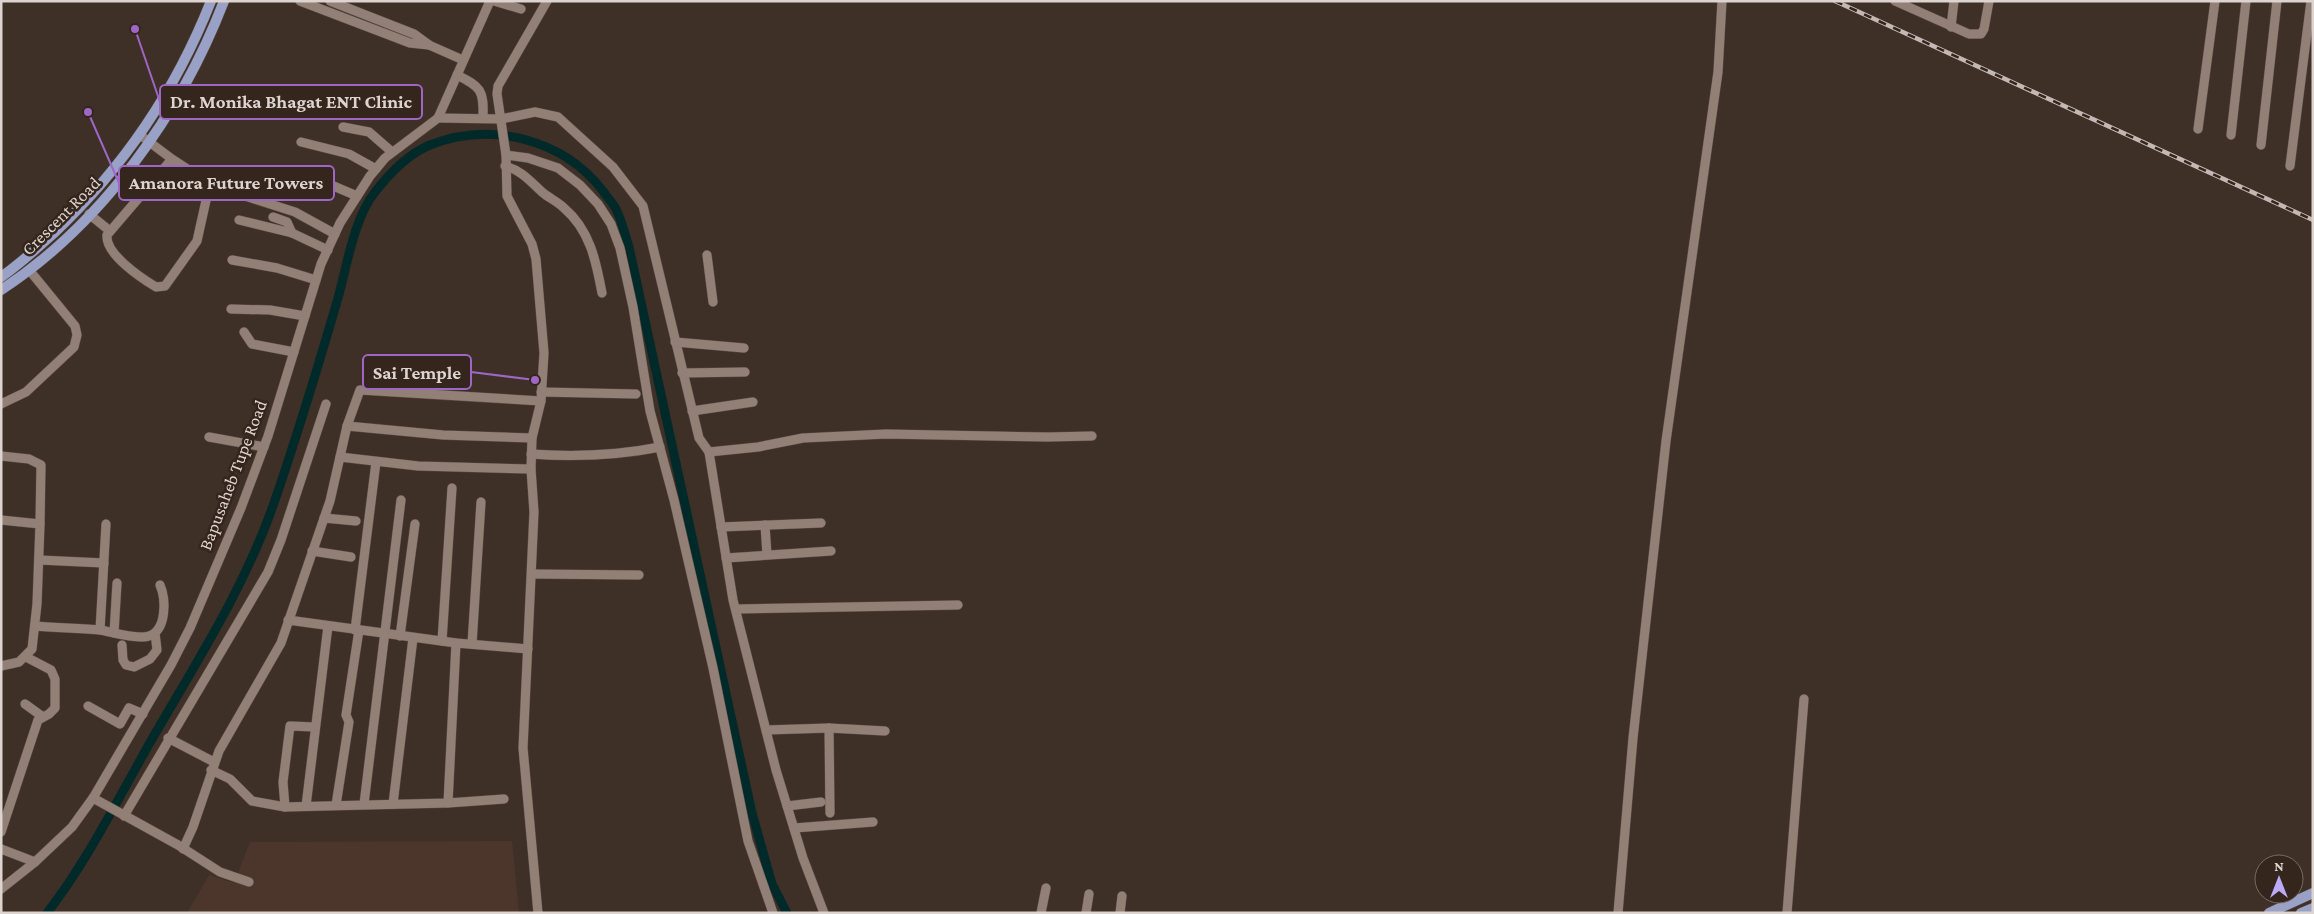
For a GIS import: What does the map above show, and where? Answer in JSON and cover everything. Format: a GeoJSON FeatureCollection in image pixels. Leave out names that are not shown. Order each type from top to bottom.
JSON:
{"type":"FeatureCollection","features":[{"type":"Feature","properties":{"kind":"main road","name":"Crescent Road"},"geometry":{"type":"LineString","coordinates":[[1,276],[39,246],[74,214],[106,179],[140,135],[158,108],[179,70],[211,1]]}},
{"type":"Feature","properties":{"kind":"main road","name":"Crescent Road"},"geometry":{"type":"LineString","coordinates":[[1,290],[30,271],[115,187],[168,114],[190,75],[224,1]]}},
{"type":"Feature","properties":{"kind":"main road"},"geometry":{"type":"LineString","coordinates":[[2273,912],[2313,893]]}},
{"type":"Feature","properties":{"kind":"street"},"geometry":{"type":"LineString","coordinates":[[300,1],[410,43],[429,45]]}},
{"type":"Feature","properties":{"kind":"street"},"geometry":{"type":"LineString","coordinates":[[330,1],[414,34],[429,45],[463,60]]}},
{"type":"Feature","properties":{"kind":"street","name":"Bapusaheb Tupe Road"},"geometry":{"type":"LineString","coordinates":[[1,889],[35,862],[72,827],[95,800],[144,714],[190,628],[241,508],[264,448],[316,280],[335,234],[357,196],[376,169],[392,152],[438,118],[490,1]]}},
{"type":"Feature","properties":{"kind":"street"},"geometry":{"type":"LineString","coordinates":[[494,1],[522,9]]}},
{"type":"Feature","properties":{"kind":"street"},"geometry":{"type":"LineString","coordinates":[[538,913],[523,748],[534,512],[531,454],[532,438],[541,397],[544,353],[536,260],[532,244],[507,196],[505,144],[497,94],[498,86],[547,1]]}},
{"type":"Feature","properties":{"kind":"street"},"geometry":{"type":"LineString","coordinates":[[1618,913],[1633,738],[1666,441],[1718,72],[1722,1]]}},
{"type":"Feature","properties":{"kind":"street"},"geometry":{"type":"LineString","coordinates":[[1895,1],[1968,34],[1981,34],[1984,29],[1989,1]]}},
{"type":"Feature","properties":{"kind":"street"},"geometry":{"type":"LineString","coordinates":[[1919,12],[1920,1]]}},
{"type":"Feature","properties":{"kind":"street"},"geometry":{"type":"LineString","coordinates":[[1951,26],[1954,1]]}},
{"type":"Feature","properties":{"kind":"street"},"geometry":{"type":"LineString","coordinates":[[2198,129],[2214,1]]}},
{"type":"Feature","properties":{"kind":"street"},"geometry":{"type":"LineString","coordinates":[[2231,135],[2246,1]]}},
{"type":"Feature","properties":{"kind":"street"},"geometry":{"type":"LineString","coordinates":[[2261,145],[2276,1]]}},
{"type":"Feature","properties":{"kind":"street"},"geometry":{"type":"LineString","coordinates":[[2290,166],[2311,30],[2311,1]]}},
{"type":"Feature","properties":{"kind":"street"},"geometry":{"type":"LineString","coordinates":[[351,21],[354,11]]}},
{"type":"Feature","properties":{"kind":"street"},"geometry":{"type":"LineString","coordinates":[[457,75],[473,83],[482,93],[483,118]]}},
{"type":"Feature","properties":{"kind":"street"},"geometry":{"type":"LineString","coordinates":[[438,118],[501,119],[535,112],[558,117],[588,142],[623,179],[643,206],[650,227],[682,373],[699,438],[709,452],[736,609],[766,730],[787,806],[824,913]]}},
{"type":"Feature","properties":{"kind":"street"},"geometry":{"type":"LineString","coordinates":[[342,127],[370,132],[392,152]]}},
{"type":"Feature","properties":{"kind":"street"},"geometry":{"type":"LineString","coordinates":[[140,135],[201,178],[206,187],[207,196],[197,241],[164,286],[156,287],[121,261],[109,248],[106,241],[110,231],[172,159]]}},
{"type":"Feature","properties":{"kind":"street"},"geometry":{"type":"LineString","coordinates":[[301,142],[349,154],[376,169]]}},
{"type":"Feature","properties":{"kind":"street"},"geometry":{"type":"LineString","coordinates":[[506,155],[528,158],[558,168],[598,204],[611,224],[620,248],[633,307],[650,411],[674,500],[713,668],[748,841],[773,913]]}},
{"type":"Feature","properties":{"kind":"street"},"geometry":{"type":"LineString","coordinates":[[505,166],[522,173],[582,225],[592,249],[602,294]]}},
{"type":"Feature","properties":{"kind":"street"},"geometry":{"type":"LineString","coordinates":[[310,176],[357,196]]}},
{"type":"Feature","properties":{"kind":"street"},"geometry":{"type":"LineString","coordinates":[[201,178],[212,178],[235,187]]}},
{"type":"Feature","properties":{"kind":"street"},"geometry":{"type":"LineString","coordinates":[[246,196],[295,212],[335,234]]}},
{"type":"Feature","properties":{"kind":"street"},"geometry":{"type":"LineString","coordinates":[[89,214],[110,231]]}},
{"type":"Feature","properties":{"kind":"street"},"geometry":{"type":"LineString","coordinates":[[273,217],[287,222],[292,233]]}},
{"type":"Feature","properties":{"kind":"street"},"geometry":{"type":"LineString","coordinates":[[239,220],[292,233],[328,250]]}},
{"type":"Feature","properties":{"kind":"street"},"geometry":{"type":"LineString","coordinates":[[707,255],[713,302]]}},
{"type":"Feature","properties":{"kind":"street"},"geometry":{"type":"LineString","coordinates":[[232,260],[277,268],[316,280]]}},
{"type":"Feature","properties":{"kind":"street"},"geometry":{"type":"LineString","coordinates":[[1,404],[26,392],[74,347],[77,335],[75,326],[30,271]]}},
{"type":"Feature","properties":{"kind":"street"},"geometry":{"type":"LineString","coordinates":[[231,309],[270,310],[305,316]]}},
{"type":"Feature","properties":{"kind":"street"},"geometry":{"type":"LineString","coordinates":[[244,332],[252,344],[294,352]]}},
{"type":"Feature","properties":{"kind":"street"},"geometry":{"type":"LineString","coordinates":[[675,342],[744,348]]}},
{"type":"Feature","properties":{"kind":"street"},"geometry":{"type":"LineString","coordinates":[[682,373],[745,372]]}},
{"type":"Feature","properties":{"kind":"street"},"geometry":{"type":"LineString","coordinates":[[183,849],[193,827],[213,766],[244,704],[260,682],[281,643],[324,518],[347,426],[360,390],[541,397],[636,394]]}},
{"type":"Feature","properties":{"kind":"street"},"geometry":{"type":"LineString","coordinates":[[692,410],[753,402]]}},
{"type":"Feature","properties":{"kind":"street"},"geometry":{"type":"LineString","coordinates":[[121,814],[268,572],[281,540],[326,404]]}},
{"type":"Feature","properties":{"kind":"street"},"geometry":{"type":"LineString","coordinates":[[347,426],[443,435],[532,438]]}},
{"type":"Feature","properties":{"kind":"street"},"geometry":{"type":"LineString","coordinates":[[709,452],[758,448],[803,438],[886,434],[1092,436]]}},
{"type":"Feature","properties":{"kind":"street"},"geometry":{"type":"LineString","coordinates":[[209,437],[264,448]]}},
{"type":"Feature","properties":{"kind":"street"},"geometry":{"type":"LineString","coordinates":[[531,454],[619,453],[660,447]]}},
{"type":"Feature","properties":{"kind":"street"},"geometry":{"type":"LineString","coordinates":[[1,456],[29,459],[41,465],[39,560],[32,649],[19,662],[1,666]]}},
{"type":"Feature","properties":{"kind":"street"},"geometry":{"type":"LineString","coordinates":[[340,457],[376,462],[454,468],[531,469]]}},
{"type":"Feature","properties":{"kind":"street"},"geometry":{"type":"LineString","coordinates":[[336,805],[349,722],[346,715],[376,462]]}},
{"type":"Feature","properties":{"kind":"street"},"geometry":{"type":"LineString","coordinates":[[442,641],[452,488]]}},
{"type":"Feature","properties":{"kind":"street"},"geometry":{"type":"LineString","coordinates":[[364,804],[401,500]]}},
{"type":"Feature","properties":{"kind":"street"},"geometry":{"type":"LineString","coordinates":[[472,644],[481,502]]}},
{"type":"Feature","properties":{"kind":"street"},"geometry":{"type":"LineString","coordinates":[[324,518],[356,521]]}},
{"type":"Feature","properties":{"kind":"street"},"geometry":{"type":"LineString","coordinates":[[1,520],[40,524]]}},
{"type":"Feature","properties":{"kind":"street"},"geometry":{"type":"LineString","coordinates":[[721,527],[822,523]]}},
{"type":"Feature","properties":{"kind":"street"},"geometry":{"type":"LineString","coordinates":[[100,630],[106,524]]}},
{"type":"Feature","properties":{"kind":"street"},"geometry":{"type":"LineString","coordinates":[[400,636],[415,524]]}},
{"type":"Feature","properties":{"kind":"street"},"geometry":{"type":"LineString","coordinates":[[765,525],[768,555]]}},
{"type":"Feature","properties":{"kind":"street"},"geometry":{"type":"LineString","coordinates":[[312,551],[351,557]]}},
{"type":"Feature","properties":{"kind":"street"},"geometry":{"type":"LineString","coordinates":[[726,558],[831,551]]}},
{"type":"Feature","properties":{"kind":"street"},"geometry":{"type":"LineString","coordinates":[[39,560],[104,563]]}},
{"type":"Feature","properties":{"kind":"street"},"geometry":{"type":"LineString","coordinates":[[532,574],[639,575]]}},
{"type":"Feature","properties":{"kind":"street"},"geometry":{"type":"LineString","coordinates":[[114,632],[117,583]]}},
{"type":"Feature","properties":{"kind":"street"},"geometry":{"type":"LineString","coordinates":[[35,626],[100,630],[148,637],[155,633],[161,624],[164,606],[160,585]]}},
{"type":"Feature","properties":{"kind":"street"},"geometry":{"type":"LineString","coordinates":[[736,609],[958,605]]}},
{"type":"Feature","properties":{"kind":"street"},"geometry":{"type":"LineString","coordinates":[[288,620],[413,638],[528,649]]}},
{"type":"Feature","properties":{"kind":"street"},"geometry":{"type":"LineString","coordinates":[[306,806],[328,626]]}},
{"type":"Feature","properties":{"kind":"street"},"geometry":{"type":"LineString","coordinates":[[122,645],[123,660],[126,665],[134,667],[150,659],[157,650],[155,633]]}},
{"type":"Feature","properties":{"kind":"street"},"geometry":{"type":"LineString","coordinates":[[393,804],[413,638]]}},
{"type":"Feature","properties":{"kind":"street"},"geometry":{"type":"LineString","coordinates":[[448,802],[456,643]]}},
{"type":"Feature","properties":{"kind":"street"},"geometry":{"type":"LineString","coordinates":[[1,832],[38,720],[55,708],[55,679],[51,670],[26,657]]}},
{"type":"Feature","properties":{"kind":"street"},"geometry":{"type":"LineString","coordinates":[[1787,913],[1804,699]]}},
{"type":"Feature","properties":{"kind":"street"},"geometry":{"type":"LineString","coordinates":[[25,704],[43,717]]}},
{"type":"Feature","properties":{"kind":"street"},"geometry":{"type":"LineString","coordinates":[[88,706],[120,724],[129,708],[144,714]]}},
{"type":"Feature","properties":{"kind":"street"},"geometry":{"type":"LineString","coordinates":[[285,807],[283,782],[290,726],[316,727]]}},
{"type":"Feature","properties":{"kind":"street"},"geometry":{"type":"LineString","coordinates":[[766,730],[829,728],[885,731]]}},
{"type":"Feature","properties":{"kind":"street"},"geometry":{"type":"LineString","coordinates":[[829,728],[830,813]]}},
{"type":"Feature","properties":{"kind":"street"},"geometry":{"type":"LineString","coordinates":[[168,738],[213,766],[230,779],[252,801],[285,807],[504,799]]}},
{"type":"Feature","properties":{"kind":"street"},"geometry":{"type":"LineString","coordinates":[[95,800],[220,872],[249,882]]}},
{"type":"Feature","properties":{"kind":"street"},"geometry":{"type":"LineString","coordinates":[[787,806],[821,802]]}},
{"type":"Feature","properties":{"kind":"street"},"geometry":{"type":"LineString","coordinates":[[794,828],[873,822]]}},
{"type":"Feature","properties":{"kind":"street"},"geometry":{"type":"LineString","coordinates":[[1,849],[35,862]]}},
{"type":"Feature","properties":{"kind":"street"},"geometry":{"type":"LineString","coordinates":[[1041,913],[1046,888]]}},
{"type":"Feature","properties":{"kind":"street"},"geometry":{"type":"LineString","coordinates":[[1086,913],[1089,894]]}},
{"type":"Feature","properties":{"kind":"street"},"geometry":{"type":"LineString","coordinates":[[1120,913],[1122,896]]}},
{"type":"Feature","properties":{"kind":"shaded area"},"geometry":{"type":"Polygon","coordinates":[[[512,841],[519,913],[187,913],[209,875],[234,883],[250,842],[512,841]]]}},
{"type":"Feature","properties":{"kind":"waterway"},"geometry":{"type":"LineString","coordinates":[[47,913],[76,872],[103,828],[219,624],[249,565],[274,503],[291,452],[338,298],[356,229],[368,203],[393,172],[422,149],[454,138],[478,135],[501,135],[525,140],[547,147],[568,158],[587,173],[603,191],[615,207],[620,218],[629,247],[752,813],[772,884],[787,913]]}},
{"type":"Feature","properties":{"kind":"railway"},"geometry":{"type":"LineString","coordinates":[[1835,1],[2313,220]]}},
{"type":"Feature","properties":{"kind":"place","name":"Dr. Monika Bhagat ENT Clinic"},"geometry":{"type":"Point","coordinates":[135,29]}},
{"type":"Feature","properties":{"kind":"place","name":"Amanora Future Towers"},"geometry":{"type":"Point","coordinates":[88,112]}},
{"type":"Feature","properties":{"kind":"place","name":"Sai Temple"},"geometry":{"type":"Point","coordinates":[535,380]}}]}
